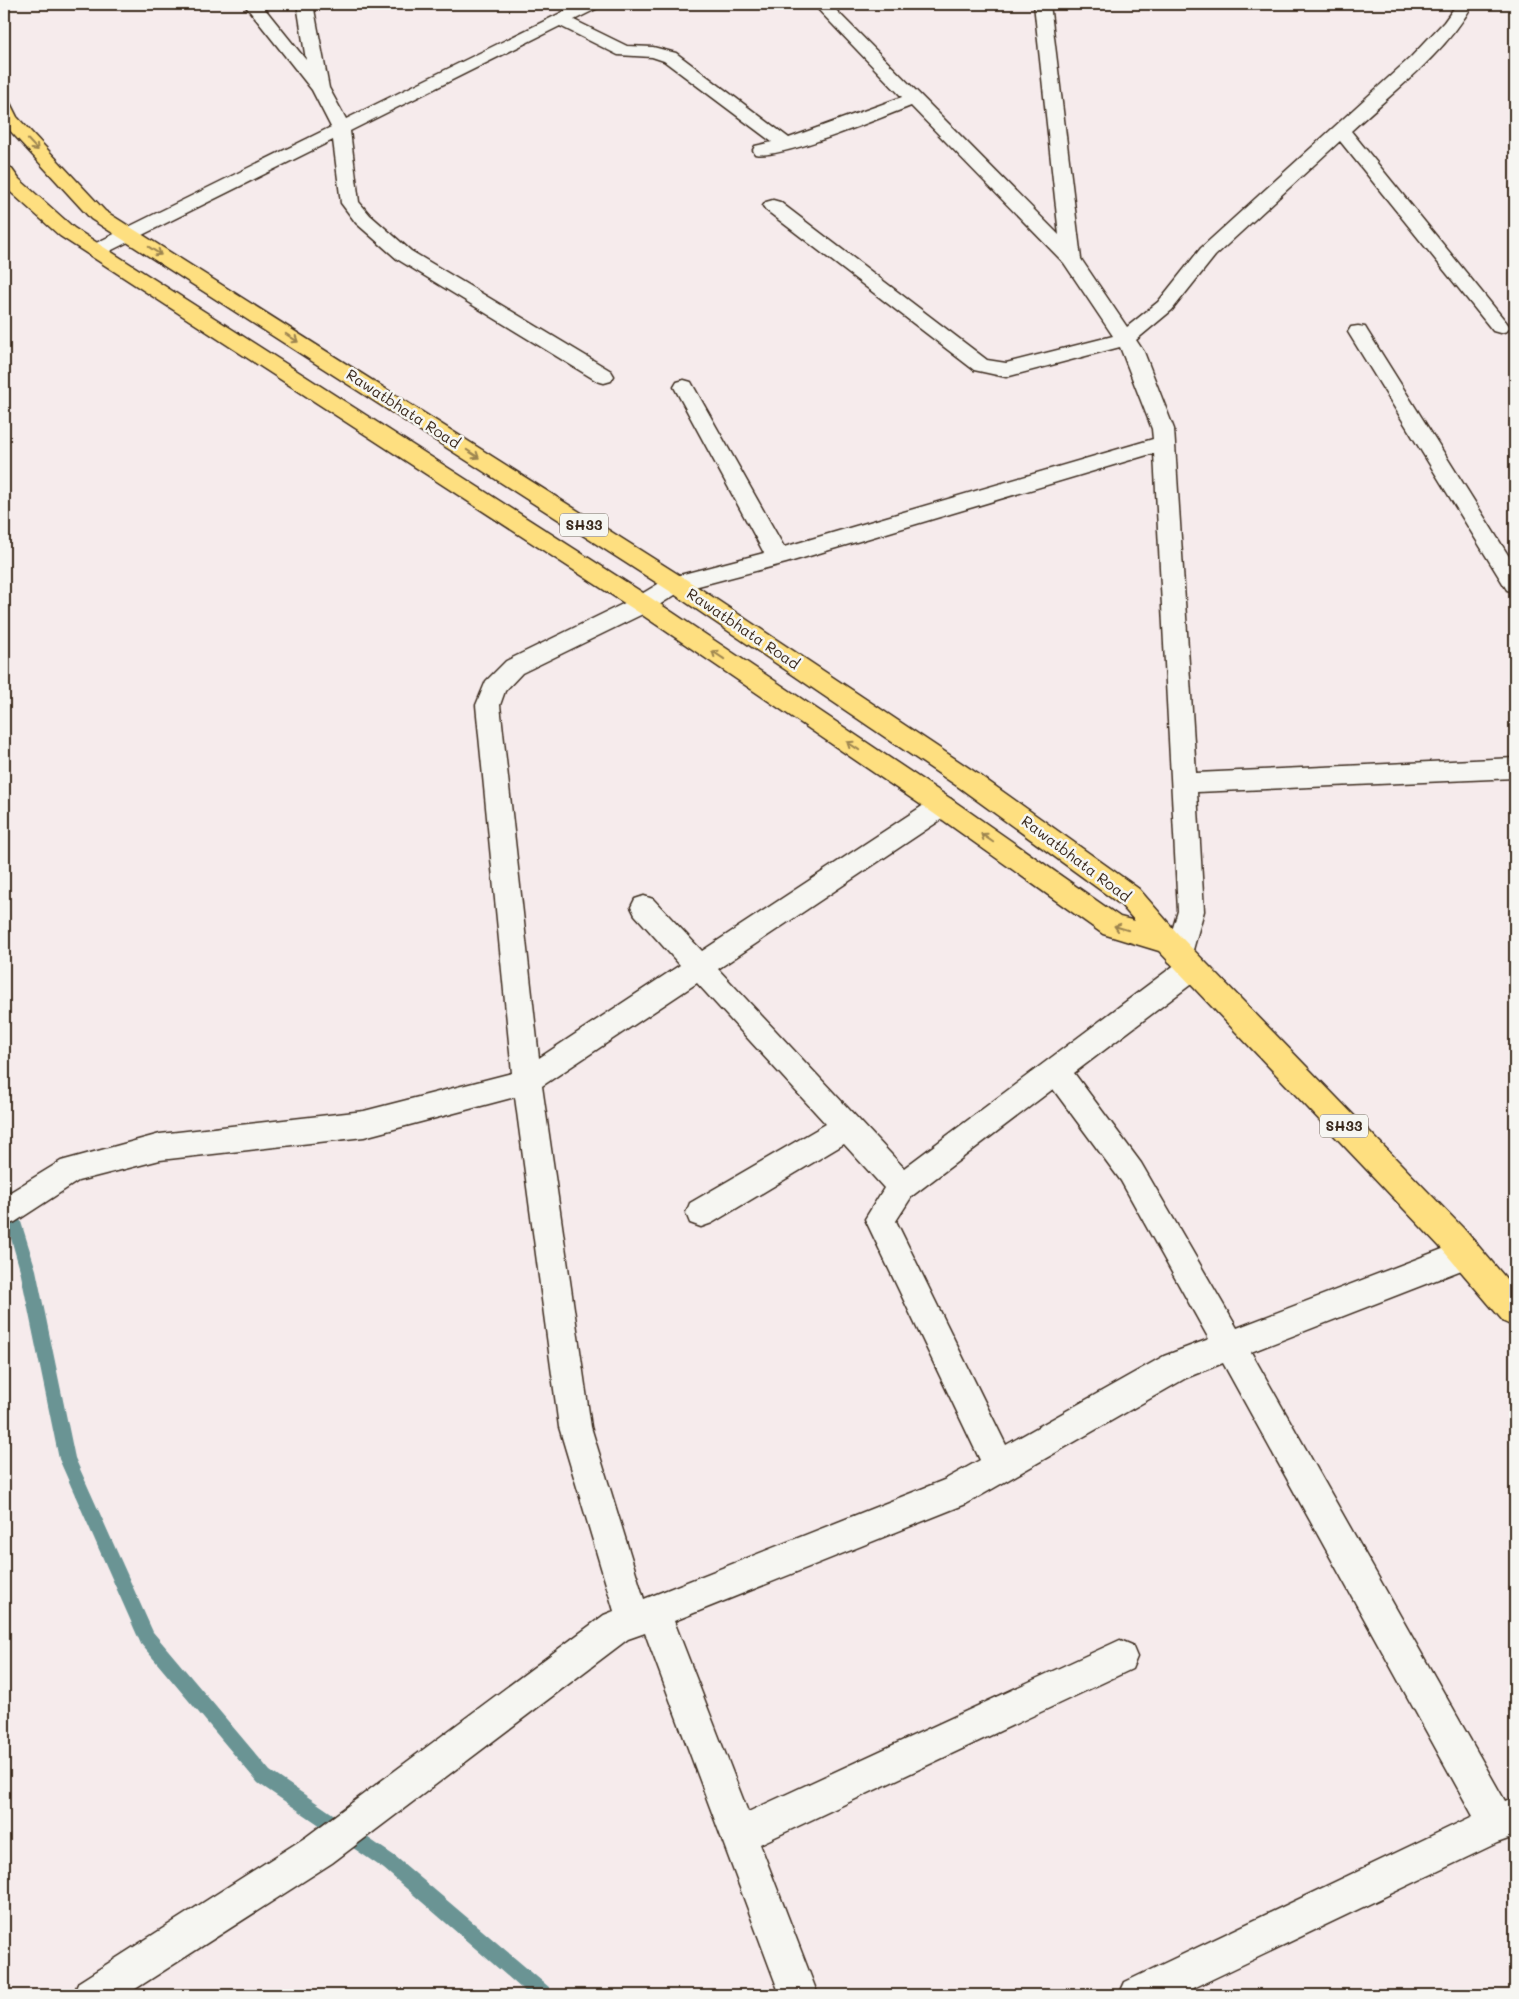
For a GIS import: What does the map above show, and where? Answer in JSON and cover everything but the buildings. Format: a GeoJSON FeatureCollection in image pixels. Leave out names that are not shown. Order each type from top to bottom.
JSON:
{"type":"FeatureCollection","features":[{"type":"Feature","properties":{"kind":"main road","name":"Rawatbhata Road"},"geometry":{"type":"LineString","coordinates":[[4,107],[9,119],[98,215],[676,584],[969,781],[1130,897],[1180,955]]}},
{"type":"Feature","properties":{"kind":"main road","name":"Rawatbhata Road"},"geometry":{"type":"LineString","coordinates":[[4,172],[12,183],[67,232],[643,604],[942,806],[1112,926],[1180,955]]}},
{"type":"Feature","properties":{"kind":"main road","name":"SH33"},"geometry":{"type":"LineString","coordinates":[[1180,955],[1466,1254],[1515,1312]]}},
{"type":"Feature","properties":{"kind":"street"},"geometry":{"type":"LineString","coordinates":[[252,4],[320,88],[341,128],[350,202],[363,219],[404,255],[604,376]]}},
{"type":"Feature","properties":{"kind":"street"},"geometry":{"type":"LineString","coordinates":[[305,4],[320,88]]}},
{"type":"Feature","properties":{"kind":"street"},"geometry":{"type":"LineString","coordinates":[[97,250],[592,4]]}},
{"type":"Feature","properties":{"kind":"street"},"geometry":{"type":"LineString","coordinates":[[821,4],[1071,259],[1134,352],[1163,429],[1191,911],[1180,955],[1056,1071],[902,1187],[880,1219],[1000,1467]]}},
{"type":"Feature","properties":{"kind":"street"},"geometry":{"type":"LineString","coordinates":[[1042,4],[1071,259]]}},
{"type":"Feature","properties":{"kind":"street"},"geometry":{"type":"LineString","coordinates":[[773,206],[980,365],[1006,370],[1125,339],[1165,306],[1208,252],[1416,62],[1450,26],[1466,4]]}},
{"type":"Feature","properties":{"kind":"street"},"geometry":{"type":"LineString","coordinates":[[561,20],[624,51],[653,52],[670,57],[787,144]]}},
{"type":"Feature","properties":{"kind":"street"},"geometry":{"type":"LineString","coordinates":[[762,150],[787,144],[914,99]]}},
{"type":"Feature","properties":{"kind":"street"},"geometry":{"type":"LineString","coordinates":[[1341,130],[1500,327]]}},
{"type":"Feature","properties":{"kind":"street"},"geometry":{"type":"LineString","coordinates":[[1358,332],[1512,572]]}},
{"type":"Feature","properties":{"kind":"street"},"geometry":{"type":"LineString","coordinates":[[684,387],[778,557]]}},
{"type":"Feature","properties":{"kind":"street"},"geometry":{"type":"LineString","coordinates":[[799,1995],[738,1836],[644,1616],[575,1427],[527,1081],[488,705],[495,687],[514,667],[643,604],[676,584],[778,557],[1164,443]]}},
{"type":"Feature","properties":{"kind":"street"},"geometry":{"type":"LineString","coordinates":[[1184,783],[1515,768]]}},
{"type":"Feature","properties":{"kind":"street"},"geometry":{"type":"LineString","coordinates":[[4,1212],[71,1170],[160,1147],[364,1124],[527,1081],[942,806]]}},
{"type":"Feature","properties":{"kind":"street"},"geometry":{"type":"LineString","coordinates":[[644,907],[902,1187]]}},
{"type":"Feature","properties":{"kind":"street"},"geometry":{"type":"LineString","coordinates":[[1056,1071],[1131,1172],[1507,1820],[1138,1995]]}},
{"type":"Feature","properties":{"kind":"street"},"geometry":{"type":"LineString","coordinates":[[701,1213],[847,1127]]}},
{"type":"Feature","properties":{"kind":"street"},"geometry":{"type":"LineString","coordinates":[[92,1995],[319,1850],[616,1628],[954,1492],[1175,1367],[1466,1254]]}},
{"type":"Feature","properties":{"kind":"street"},"geometry":{"type":"LineString","coordinates":[[738,1836],[1120,1656]]}},
{"type":"Feature","properties":{"kind":"waterway"},"geometry":{"type":"LineString","coordinates":[[4,1190],[28,1270],[67,1459],[147,1638],[264,1777],[390,1863],[543,1995]]}}]}
